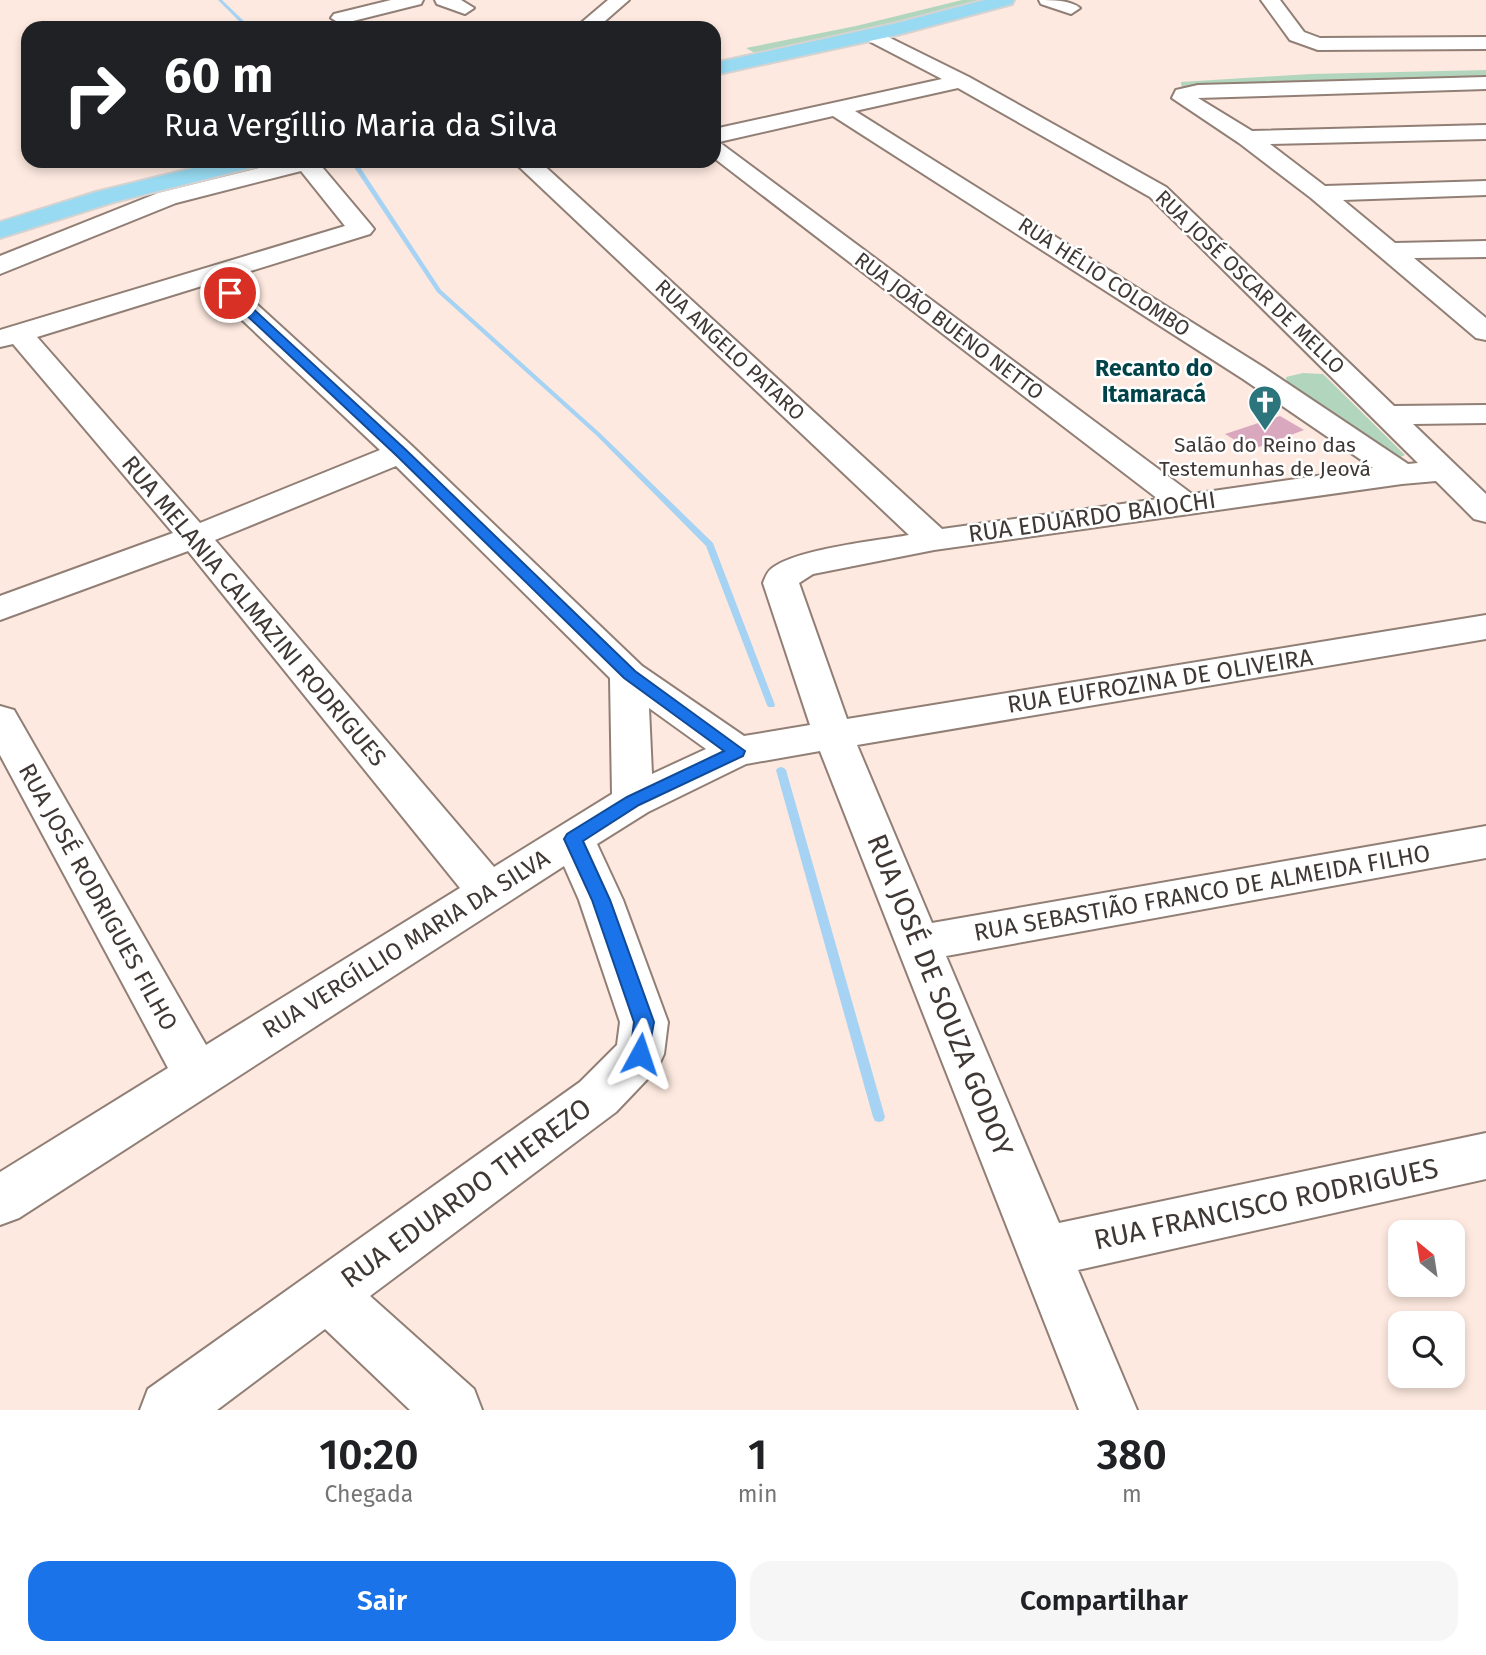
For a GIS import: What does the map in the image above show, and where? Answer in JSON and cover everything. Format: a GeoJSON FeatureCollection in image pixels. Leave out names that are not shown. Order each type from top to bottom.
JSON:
{"type":"FeatureCollection","features":[{"type":"Feature","properties":{"kind":"main road"},"geometry":{"type":"LineString","coordinates":[[721,48],[943,0]]}},
{"type":"Feature","properties":{"kind":"main road"},"geometry":{"type":"LineString","coordinates":[[721,67],[959,15],[1005,0]]}},
{"type":"Feature","properties":{"kind":"main road"},"geometry":{"type":"LineString","coordinates":[[740,44],[743,53],[759,59]]}},
{"type":"Feature","properties":{"kind":"main road"},"geometry":{"type":"LineString","coordinates":[[69,184],[132,168]]}},
{"type":"Feature","properties":{"kind":"main road"},"geometry":{"type":"LineString","coordinates":[[1,228],[105,197],[222,168]]}},
{"type":"Feature","properties":{"kind":"street"},"geometry":{"type":"LineString","coordinates":[[444,0],[465,8]]}},
{"type":"Feature","properties":{"kind":"street"},"geometry":{"type":"LineString","coordinates":[[594,21],[620,0]]}},
{"type":"Feature","properties":{"kind":"street"},"geometry":{"type":"LineString","coordinates":[[1048,0],[1071,8]]}},
{"type":"Feature","properties":{"kind":"street"},"geometry":{"type":"LineString","coordinates":[[1270,0],[1297,36],[1307,41],[1360,44],[1486,43]]}},
{"type":"Feature","properties":{"kind":"street"},"geometry":{"type":"LineString","coordinates":[[342,18],[399,1]]}},
{"type":"Feature","properties":{"kind":"street","name":"RUA JOSÉ OSCAR DE MELLO"},"geometry":{"type":"LineString","coordinates":[[872,35],[962,81],[1158,192],[1447,471],[1486,512]]}},
{"type":"Feature","properties":{"kind":"street"},"geometry":{"type":"LineString","coordinates":[[721,134],[962,81]]}},
{"type":"Feature","properties":{"kind":"street"},"geometry":{"type":"LineString","coordinates":[[1483,326],[1320,193],[1247,138],[1185,101],[1184,95],[1198,91],[1486,83]]}},
{"type":"Feature","properties":{"kind":"street","name":"RUA HÉLIO COLOMBO"},"geometry":{"type":"LineString","coordinates":[[837,109],[1253,373],[1402,474]]}},
{"type":"Feature","properties":{"kind":"street"},"geometry":{"type":"LineString","coordinates":[[1247,138],[1486,132]]}},
{"type":"Feature","properties":{"kind":"street","name":"RUA JOÃO BUENO NETTO"},"geometry":{"type":"LineString","coordinates":[[721,152],[1184,503]]}},
{"type":"Feature","properties":{"kind":"street"},"geometry":{"type":"LineString","coordinates":[[0,266],[40,247],[167,198],[283,168]]}},
{"type":"Feature","properties":{"kind":"street"},"geometry":{"type":"LineString","coordinates":[[10,336],[361,229],[311,168]]}},
{"type":"Feature","properties":{"kind":"street","name":"RUA ANGELO PATARO"},"geometry":{"type":"LineString","coordinates":[[533,168],[934,540]]}},
{"type":"Feature","properties":{"kind":"street"},"geometry":{"type":"LineString","coordinates":[[1320,193],[1486,188]]}},
{"type":"Feature","properties":{"kind":"street"},"geometry":{"type":"LineString","coordinates":[[1390,251],[1486,249]]}},
{"type":"Feature","properties":{"kind":"street"},"geometry":{"type":"LineString","coordinates":[[211,276],[401,453],[629,675],[737,751]]}},
{"type":"Feature","properties":{"kind":"street","name":"RUA MELANIA CALMAZINI RODRIGUES"},"geometry":{"type":"LineString","coordinates":[[10,336],[194,537],[488,891]]}},
{"type":"Feature","properties":{"kind":"street"},"geometry":{"type":"LineString","coordinates":[[1253,373],[1324,353]]}},
{"type":"Feature","properties":{"kind":"street"},"geometry":{"type":"LineString","coordinates":[[1387,415],[1486,414]]}},
{"type":"Feature","properties":{"kind":"street"},"geometry":{"type":"LineString","coordinates":[[0,609],[194,537],[401,453]]}},
{"type":"Feature","properties":{"kind":"street","name":"RUA EDUARDO BAIOCHI"},"geometry":{"type":"LineString","coordinates":[[783,577],[803,566],[934,540],[1184,503],[1402,474],[1447,471]]}},
{"type":"Feature","properties":{"kind":"street","name":"RUA JOSÉ DE SOUZA GODOY"},"geometry":{"type":"LineString","coordinates":[[783,577],[781,587],[833,734],[1108,1410]]}},
{"type":"Feature","properties":{"kind":"street","name":"RUA EUFROZINA DE OLIVEIRA"},"geometry":{"type":"LineString","coordinates":[[833,734],[1486,627]]}},
{"type":"Feature","properties":{"kind":"street"},"geometry":{"type":"LineString","coordinates":[[629,675],[633,801]]}},
{"type":"Feature","properties":{"kind":"street","name":"RUA JOSÉ RODRIGUES FILHO"},"geometry":{"type":"LineString","coordinates":[[0,719],[197,1076]]}},
{"type":"Feature","properties":{"kind":"street","name":"RUA VERGÍLLIO MARIA DA SILVA"},"geometry":{"type":"LineString","coordinates":[[0,1201],[633,801],[737,751],[833,734]]}},
{"type":"Feature","properties":{"kind":"street","name":"RUA EDUARDO THEREZO"},"geometry":{"type":"LineString","coordinates":[[169,1410],[598,1097],[640,1054],[644,1022],[601,900],[573,839]]}},
{"type":"Feature","properties":{"kind":"street","name":"RUA SEBASTIÃO FRANCO DE ALMEIDA FILHO"},"geometry":{"type":"LineString","coordinates":[[919,943],[1486,842]]}},
{"type":"Feature","properties":{"kind":"street","name":"RUA FRANCISCO RODRIGUES"},"geometry":{"type":"LineString","coordinates":[[1045,1252],[1486,1156]]}},
{"type":"Feature","properties":{"kind":"street"},"geometry":{"type":"LineString","coordinates":[[327,1294],[453,1410]]}},
{"type":"Feature","properties":{"kind":"green space"},"geometry":{"type":"Polygon","coordinates":[[[962,0],[991,0],[956,12],[760,56],[746,48],[856,26],[962,0]]]}},
{"type":"Feature","properties":{"kind":"green space"},"geometry":{"type":"Polygon","coordinates":[[[1486,70],[1486,80],[1182,89],[1181,82],[1310,74],[1486,70]]]}},
{"type":"Feature","properties":{"kind":"green space"},"geometry":{"type":"Polygon","coordinates":[[[1303,373],[1323,374],[1405,455],[1392,461],[1287,387],[1286,377],[1303,373]]]}},
{"type":"Feature","properties":{"kind":"building","name":"Salão do Reino das Testemunhas de Jeová"},"geometry":{"type":"Polygon","coordinates":[[[1280,416],[1304,430],[1251,450],[1225,434],[1280,416]]]}},
{"type":"Feature","properties":{"kind":"waterway"},"geometry":{"type":"LineString","coordinates":[[220,0],[242,21]]}},
{"type":"Feature","properties":{"kind":"waterway"},"geometry":{"type":"LineString","coordinates":[[358,168],[439,291],[599,435],[710,545],[771,705]]}},
{"type":"Feature","properties":{"kind":"waterway"},"geometry":{"type":"LineString","coordinates":[[781,770],[879,1117]]}},
{"type":"Feature","properties":{"kind":"place","name":"Salão do Reino das Testemunhas de Jeová"},"geometry":{"type":"Point","coordinates":[1265,432]}},
{"type":"Feature","properties":{"kind":"district","name":"Recanto do Itamaracá"},"geometry":{"type":"Point","coordinates":[1154,381]}},
{"type":"Feature","properties":{"kind":"route"},"geometry":{"type":"LineString","coordinates":[[230,293],[401,453],[629,675],[737,751],[633,801],[573,839],[601,900],[644,1022],[640,1054]]}}]}
